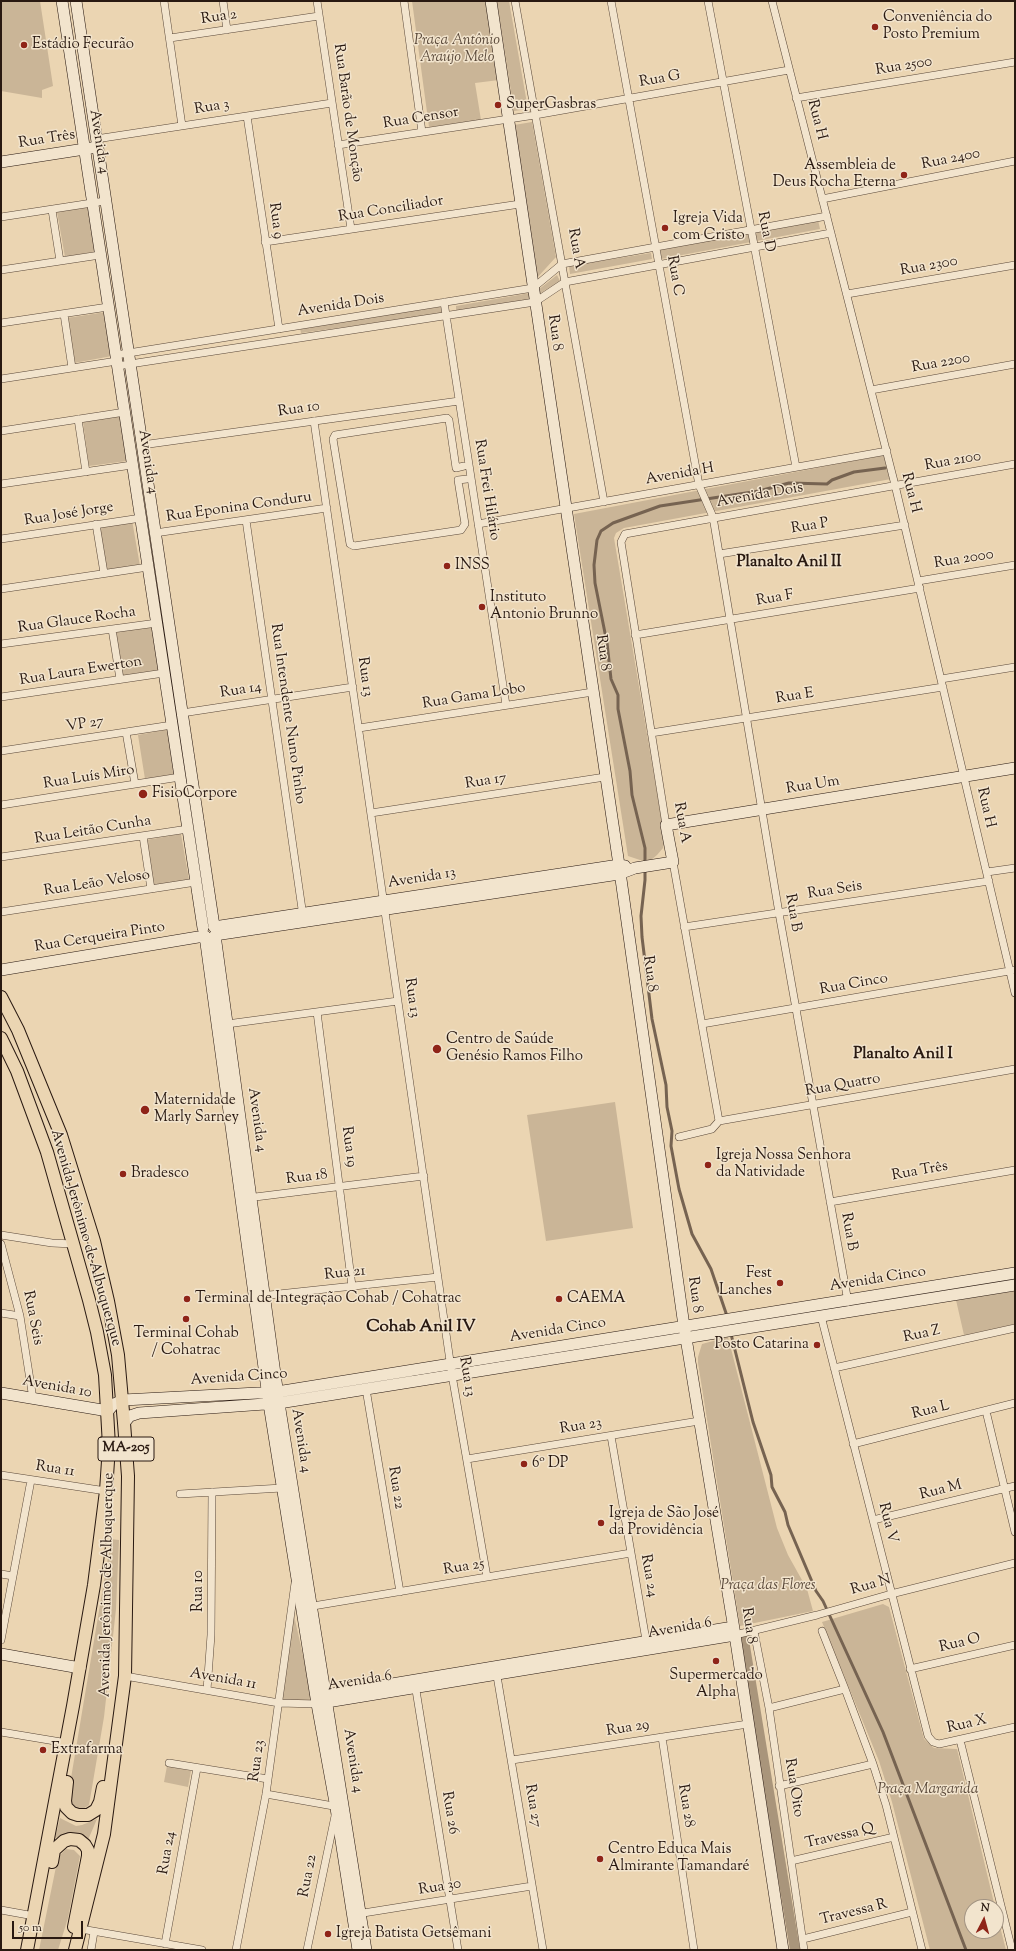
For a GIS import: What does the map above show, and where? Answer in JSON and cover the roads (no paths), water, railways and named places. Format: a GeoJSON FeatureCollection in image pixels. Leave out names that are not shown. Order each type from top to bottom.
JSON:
{"type":"FeatureCollection","features":[{"type":"Feature","properties":{"kind":"main road","name":"Avenida 4"},"geometry":{"type":"LineString","coordinates":[[62,1],[164,673],[182,713],[190,803],[210,932],[273,1398],[307,1607],[324,1700],[357,1914],[366,1950]]}},
{"type":"Feature","properties":{"kind":"main road","name":"Avenida 4"},"geometry":{"type":"LineString","coordinates":[[76,1],[163,590],[173,694],[172,725],[180,777],[190,803],[188,829],[196,882],[210,932],[227,1024],[241,1167]]}},
{"type":"Feature","properties":{"kind":"main road","name":"Rua 8"},"geometry":{"type":"LineString","coordinates":[[491,1],[606,777],[684,1326],[734,1631],[783,1950]]}},
{"type":"Feature","properties":{"kind":"main road"},"geometry":{"type":"LineString","coordinates":[[68,46],[82,44]]}},
{"type":"Feature","properties":{"kind":"main road","name":"Rua Três"},"geometry":{"type":"LineString","coordinates":[[1,162],[84,149],[97,143]]}},
{"type":"Feature","properties":{"kind":"main road"},"geometry":{"type":"LineString","coordinates":[[136,488],[148,487]]}},
{"type":"Feature","properties":{"kind":"main road"},"geometry":{"type":"LineString","coordinates":[[152,592],[163,590]]}},
{"type":"Feature","properties":{"kind":"main road","name":"Rua Um"},"geometry":{"type":"LineString","coordinates":[[666,825],[1015,768]]}},
{"type":"Feature","properties":{"kind":"main road","name":"Rua A"},"geometry":{"type":"LineString","coordinates":[[666,825],[673,862]]}},
{"type":"Feature","properties":{"kind":"main road","name":"Avenida 13"},"geometry":{"type":"LineString","coordinates":[[210,932],[673,862]]}},
{"type":"Feature","properties":{"kind":"main road","name":"Rua Cerqueira Pinto"},"geometry":{"type":"LineString","coordinates":[[1,969],[210,932]]}},
{"type":"Feature","properties":{"kind":"main road","name":"Avenida Jerônimo de Albuquerque"},"geometry":{"type":"LineString","coordinates":[[1,997],[18,1030],[61,1135],[94,1240],[108,1301],[118,1355],[123,1400],[127,1498],[125,1676],[104,1834],[75,1950]]}},
{"type":"Feature","properties":{"kind":"main road","name":"Avenida Jerônimo de Albuquerque"},"geometry":{"type":"LineString","coordinates":[[1,1038],[17,1071],[47,1152],[97,1332],[105,1375],[108,1412],[109,1446],[106,1491],[94,1585],[67,1743],[28,1950]]}},
{"type":"Feature","properties":{"kind":"main road","name":"Avenida Cinco"},"geometry":{"type":"LineString","coordinates":[[123,1400],[273,1398],[451,1364],[1015,1273]]}},
{"type":"Feature","properties":{"kind":"main road","name":"Avenida Cinco"},"geometry":{"type":"LineString","coordinates":[[124,1423],[130,1416],[139,1412],[366,1389],[1015,1285]]}},
{"type":"Feature","properties":{"kind":"main road"},"geometry":{"type":"LineString","coordinates":[[566,1345],[568,1357]]}},
{"type":"Feature","properties":{"kind":"main road","name":"Avenida 10"},"geometry":{"type":"LineString","coordinates":[[1,1393],[108,1412]]}},
{"type":"Feature","properties":{"kind":"main road","name":"Avenida 4"},"geometry":{"type":"LineString","coordinates":[[273,1398],[282,1488],[296,1575],[307,1607]]}},
{"type":"Feature","properties":{"kind":"main road"},"geometry":{"type":"LineString","coordinates":[[108,1412],[114,1404],[123,1400]]}},
{"type":"Feature","properties":{"kind":"main road","name":"Avenida 6"},"geometry":{"type":"LineString","coordinates":[[324,1700],[734,1631]]}},
{"type":"Feature","properties":{"kind":"main road"},"geometry":{"type":"LineString","coordinates":[[1,1654],[80,1668],[76,1726],[65,1801],[68,1810],[78,1815],[91,1814],[96,1810],[100,1802],[125,1676]]}},
{"type":"Feature","properties":{"kind":"main road"},"geometry":{"type":"LineString","coordinates":[[32,1950],[42,1913],[54,1850],[61,1842],[70,1839],[79,1840],[85,1844],[88,1856],[69,1950]]}},
{"type":"Feature","properties":{"kind":"main road","name":"Avenida 4"},"geometry":{"type":"LineString","coordinates":[[357,1914],[358,1950]]}},
{"type":"Feature","properties":{"kind":"street"},"geometry":{"type":"LineString","coordinates":[[164,1],[182,126]]}},
{"type":"Feature","properties":{"kind":"street"},"geometry":{"type":"LineString","coordinates":[[223,1],[227,30]]}},
{"type":"Feature","properties":{"kind":"street","name":"Rua Barão de Monção"},"geometry":{"type":"LineString","coordinates":[[317,1],[351,229]]}},
{"type":"Feature","properties":{"kind":"street"},"geometry":{"type":"LineString","coordinates":[[404,1],[422,132]]}},
{"type":"Feature","properties":{"kind":"street","name":"Rua A"},"geometry":{"type":"LineString","coordinates":[[515,1],[604,502]]}},
{"type":"Feature","properties":{"kind":"street","name":"Rua C"},"geometry":{"type":"LineString","coordinates":[[611,1],[699,485],[704,497]]}},
{"type":"Feature","properties":{"kind":"street","name":"Rua D"},"geometry":{"type":"LineString","coordinates":[[708,1],[796,467]]}},
{"type":"Feature","properties":{"kind":"street","name":"Rua H"},"geometry":{"type":"LineString","coordinates":[[772,1],[896,485],[989,881],[1012,971],[1015,993]]}},
{"type":"Feature","properties":{"kind":"street","name":"Rua 2"},"geometry":{"type":"LineString","coordinates":[[170,38],[319,16]]}},
{"type":"Feature","properties":{"kind":"street","name":"Rua 2500"},"geometry":{"type":"LineString","coordinates":[[796,98],[1015,62]]}},
{"type":"Feature","properties":{"kind":"street","name":"Rua G"},"geometry":{"type":"LineString","coordinates":[[508,119],[789,70]]}},
{"type":"Feature","properties":{"kind":"street","name":"Rua 3"},"geometry":{"type":"LineString","coordinates":[[97,143],[182,126],[332,103]]}},
{"type":"Feature","properties":{"kind":"street","name":"Rua 9"},"geometry":{"type":"LineString","coordinates":[[247,116],[279,329]]}},
{"type":"Feature","properties":{"kind":"street","name":"Rua Censor"},"geometry":{"type":"LineString","coordinates":[[338,146],[508,119]]}},
{"type":"Feature","properties":{"kind":"street","name":"Rua 2400"},"geometry":{"type":"LineString","coordinates":[[822,199],[1015,161]]}},
{"type":"Feature","properties":{"kind":"street"},"geometry":{"type":"LineString","coordinates":[[1,217],[106,202]]}},
{"type":"Feature","properties":{"kind":"street","name":"Rua Conciliador"},"geometry":{"type":"LineString","coordinates":[[265,242],[520,204]]}},
{"type":"Feature","properties":{"kind":"street"},"geometry":{"type":"LineString","coordinates":[[52,210],[60,261]]}},
{"type":"Feature","properties":{"kind":"street"},"geometry":{"type":"LineString","coordinates":[[533,288],[562,264],[827,216]]}},
{"type":"Feature","properties":{"kind":"street"},"geometry":{"type":"LineString","coordinates":[[565,282],[831,233]]}},
{"type":"Feature","properties":{"kind":"street"},"geometry":{"type":"LineString","coordinates":[[1,270],[100,255]]}},
{"type":"Feature","properties":{"kind":"street","name":"Rua 2300"},"geometry":{"type":"LineString","coordinates":[[847,294],[1015,265]]}},
{"type":"Feature","properties":{"kind":"street","name":"Avenida Dois"},"geometry":{"type":"LineString","coordinates":[[117,361],[535,302],[565,282]]}},
{"type":"Feature","properties":{"kind":"street","name":"Avenida Dois"},"geometry":{"type":"LineString","coordinates":[[117,361],[279,329],[533,288]]}},
{"type":"Feature","properties":{"kind":"street","name":"Rua Frei Hilário"},"geometry":{"type":"LineString","coordinates":[[444,302],[506,705]]}},
{"type":"Feature","properties":{"kind":"street"},"geometry":{"type":"LineString","coordinates":[[1,323],[108,307]]}},
{"type":"Feature","properties":{"kind":"street"},"geometry":{"type":"LineString","coordinates":[[64,314],[72,368]]}},
{"type":"Feature","properties":{"kind":"street"},"geometry":{"type":"LineString","coordinates":[[1,379],[117,361]]}},
{"type":"Feature","properties":{"kind":"street","name":"Rua 2200"},"geometry":{"type":"LineString","coordinates":[[871,390],[1015,364]]}},
{"type":"Feature","properties":{"kind":"street","name":"Rua 10"},"geometry":{"type":"LineString","coordinates":[[142,445],[459,401]]}},
{"type":"Feature","properties":{"kind":"street"},"geometry":{"type":"LineString","coordinates":[[1,431],[124,412]]}},
{"type":"Feature","properties":{"kind":"street"},"geometry":{"type":"LineString","coordinates":[[464,466],[456,468],[449,420],[447,418],[335,435],[333,439],[350,544],[354,546],[463,529],[464,524],[458,480],[467,478]]}},
{"type":"Feature","properties":{"kind":"street"},"geometry":{"type":"LineString","coordinates":[[78,419],[86,472]]}},
{"type":"Feature","properties":{"kind":"street","name":"Rua 13"},"geometry":{"type":"LineString","coordinates":[[314,421],[452,1375],[487,1577]]}},
{"type":"Feature","properties":{"kind":"street","name":"Avenida H"},"geometry":{"type":"LineString","coordinates":[[478,524],[887,451]]}},
{"type":"Feature","properties":{"kind":"street","name":"Rua 2100"},"geometry":{"type":"LineString","coordinates":[[896,485],[1015,464]]}},
{"type":"Feature","properties":{"kind":"street"},"geometry":{"type":"LineString","coordinates":[[1,484],[132,465]]}},
{"type":"Feature","properties":{"kind":"street","name":"Avenida Dois"},"geometry":{"type":"LineString","coordinates":[[628,532],[896,485]]}},
{"type":"Feature","properties":{"kind":"street","name":"Rua B"},"geometry":{"type":"LineString","coordinates":[[704,497],[713,517],[778,913],[849,1312]]}},
{"type":"Feature","properties":{"kind":"street","name":"Rua Eponina Conduru"},"geometry":{"type":"LineString","coordinates":[[155,534],[326,508]]}},
{"type":"Feature","properties":{"kind":"street","name":"Rua José Jorge"},"geometry":{"type":"LineString","coordinates":[[1,539],[141,518]]}},
{"type":"Feature","properties":{"kind":"street","name":"Rua Intendente Nuno Pinho"},"geometry":{"type":"LineString","coordinates":[[246,520],[303,917]]}},
{"type":"Feature","properties":{"kind":"street"},"geometry":{"type":"LineString","coordinates":[[96,524],[104,573]]}},
{"type":"Feature","properties":{"kind":"street","name":"Rua P"},"geometry":{"type":"LineString","coordinates":[[719,554],[905,525]]}},
{"type":"Feature","properties":{"kind":"street","name":"Rua A"},"geometry":{"type":"LineString","coordinates":[[628,532],[622,537],[621,542],[666,825]]}},
{"type":"Feature","properties":{"kind":"street","name":"Rua 2000"},"geometry":{"type":"LineString","coordinates":[[919,584],[1015,565]]}},
{"type":"Feature","properties":{"kind":"street"},"geometry":{"type":"LineString","coordinates":[[1,589],[148,567]]}},
{"type":"Feature","properties":{"kind":"street","name":"Rua F"},"geometry":{"type":"LineString","coordinates":[[635,635],[919,584]]}},
{"type":"Feature","properties":{"kind":"street","name":"Rua Glauce Rocha"},"geometry":{"type":"LineString","coordinates":[[1,644],[157,623]]}},
{"type":"Feature","properties":{"kind":"street"},"geometry":{"type":"LineString","coordinates":[[112,629],[120,679]]}},
{"type":"Feature","properties":{"kind":"street","name":"Rua E"},"geometry":{"type":"LineString","coordinates":[[651,733],[746,718],[942,683],[1015,667]]}},
{"type":"Feature","properties":{"kind":"street","name":"Rua Laura Ewerton"},"geometry":{"type":"LineString","coordinates":[[1,697],[164,673]]}},
{"type":"Feature","properties":{"kind":"street","name":"Rua 14"},"geometry":{"type":"LineString","coordinates":[[182,713],[352,687]]}},
{"type":"Feature","properties":{"kind":"street","name":"Rua Gama Lobo"},"geometry":{"type":"LineString","coordinates":[[358,728],[593,692]]}},
{"type":"Feature","properties":{"kind":"street","name":"VP 27"},"geometry":{"type":"LineString","coordinates":[[1,751],[172,725]]}},
{"type":"Feature","properties":{"kind":"street"},"geometry":{"type":"LineString","coordinates":[[126,732],[135,784]]}},
{"type":"Feature","properties":{"kind":"street","name":"Rua Luís Miro"},"geometry":{"type":"LineString","coordinates":[[1,805],[180,777]]}},
{"type":"Feature","properties":{"kind":"street","name":"Rua 17"},"geometry":{"type":"LineString","coordinates":[[371,813],[606,777]]}},
{"type":"Feature","properties":{"kind":"street","name":"Rua Leitão Cunha"},"geometry":{"type":"LineString","coordinates":[[1,857],[188,829]]}},
{"type":"Feature","properties":{"kind":"street"},"geometry":{"type":"LineString","coordinates":[[143,836],[151,889]]}},
{"type":"Feature","properties":{"kind":"street","name":"Rua A"},"geometry":{"type":"LineString","coordinates":[[673,862],[719,1121]]}},
{"type":"Feature","properties":{"kind":"street"},"geometry":{"type":"LineString","coordinates":[[987,872],[1015,868]]}},
{"type":"Feature","properties":{"kind":"street","name":"Rua Seis"},"geometry":{"type":"LineString","coordinates":[[684,927],[989,881]]}},
{"type":"Feature","properties":{"kind":"street","name":"Rua Leão Veloso"},"geometry":{"type":"LineString","coordinates":[[1,912],[196,882]]}},
{"type":"Feature","properties":{"kind":"street","name":"Rua Cinco"},"geometry":{"type":"LineString","coordinates":[[702,1024],[1012,971]]}},
{"type":"Feature","properties":{"kind":"street"},"geometry":{"type":"LineString","coordinates":[[227,1024],[398,1001]]}},
{"type":"Feature","properties":{"kind":"street","name":"Rua 19"},"geometry":{"type":"LineString","coordinates":[[317,1012],[352,1286]]}},
{"type":"Feature","properties":{"kind":"street","name":"Rua Quatro"},"geometry":{"type":"LineString","coordinates":[[679,1137],[712,1129],[719,1121],[1015,1069]]}},
{"type":"Feature","properties":{"kind":"street","name":"Rua Três"},"geometry":{"type":"LineString","coordinates":[[830,1202],[1015,1170]]}},
{"type":"Feature","properties":{"kind":"street","name":"Rua 18"},"geometry":{"type":"LineString","coordinates":[[246,1198],[424,1176]]}},
{"type":"Feature","properties":{"kind":"street"},"geometry":{"type":"LineString","coordinates":[[1,1235],[52,1243],[73,1244]]}},
{"type":"Feature","properties":{"kind":"street","name":"Rua Seis"},"geometry":{"type":"LineString","coordinates":[[1,1244],[20,1316],[33,1399]]}},
{"type":"Feature","properties":{"kind":"street","name":"Rua 21"},"geometry":{"type":"LineString","coordinates":[[259,1297],[438,1277]]}},
{"type":"Feature","properties":{"kind":"street"},"geometry":{"type":"LineString","coordinates":[[1,1313],[20,1316]]}},
{"type":"Feature","properties":{"kind":"street","name":"Rua V"},"geometry":{"type":"LineString","coordinates":[[821,1316],[928,1736]]}},
{"type":"Feature","properties":{"kind":"street","name":"Rua Z"},"geometry":{"type":"LineString","coordinates":[[834,1368],[1015,1328]]}},
{"type":"Feature","properties":{"kind":"street","name":"Rua 22"},"geometry":{"type":"LineString","coordinates":[[366,1389],[400,1592]]}},
{"type":"Feature","properties":{"kind":"street","name":"Rua L"},"geometry":{"type":"LineString","coordinates":[[853,1444],[1015,1403]]}},
{"type":"Feature","properties":{"kind":"street"},"geometry":{"type":"LineString","coordinates":[[986,1411],[1015,1532]]}},
{"type":"Feature","properties":{"kind":"street","name":"Rua 23"},"geometry":{"type":"LineString","coordinates":[[466,1459],[699,1421]]}},
{"type":"Feature","properties":{"kind":"street","name":"Rua 24"},"geometry":{"type":"LineString","coordinates":[[611,1436],[647,1646]]}},
{"type":"Feature","properties":{"kind":"street","name":"Rua 11"},"geometry":{"type":"LineString","coordinates":[[1,1475],[106,1491]]}},
{"type":"Feature","properties":{"kind":"street"},"geometry":{"type":"LineString","coordinates":[[1,1640],[31,1480]]}},
{"type":"Feature","properties":{"kind":"street","name":"Rua M"},"geometry":{"type":"LineString","coordinates":[[872,1520],[1015,1486]]}},
{"type":"Feature","properties":{"kind":"street"},"geometry":{"type":"LineString","coordinates":[[180,1494],[282,1488]]}},
{"type":"Feature","properties":{"kind":"street","name":"Rua 10"},"geometry":{"type":"LineString","coordinates":[[207,1690],[211,1635],[212,1492]]}},
{"type":"Feature","properties":{"kind":"street","name":"Rua 25"},"geometry":{"type":"LineString","coordinates":[[307,1607],[631,1553]]}},
{"type":"Feature","properties":{"kind":"street","name":"Rua N"},"geometry":{"type":"LineString","coordinates":[[734,1631],[754,1631],[891,1594],[1015,1563]]}},
{"type":"Feature","properties":{"kind":"street"},"geometry":{"type":"LineString","coordinates":[[1,1574],[13,1576]]}},
{"type":"Feature","properties":{"kind":"street","name":"Rua 23"},"geometry":{"type":"LineString","coordinates":[[236,1950],[266,1794],[296,1575]]}},
{"type":"Feature","properties":{"kind":"street","name":"Rua Oito"},"geometry":{"type":"LineString","coordinates":[[754,1631],[769,1708],[779,1786],[804,1950]]}},
{"type":"Feature","properties":{"kind":"street"},"geometry":{"type":"LineString","coordinates":[[822,1631],[846,1689],[873,1764],[894,1837],[922,1950]]}},
{"type":"Feature","properties":{"kind":"street","name":"Rua O"},"geometry":{"type":"LineString","coordinates":[[910,1669],[1015,1645]]}},
{"type":"Feature","properties":{"kind":"street","name":"Rua 27"},"geometry":{"type":"LineString","coordinates":[[497,1670],[543,1950]]}},
{"type":"Feature","properties":{"kind":"street","name":"Avenida 11"},"geometry":{"type":"LineString","coordinates":[[125,1676],[279,1703],[324,1700]]}},
{"type":"Feature","properties":{"kind":"street","name":"Rua 26"},"geometry":{"type":"LineString","coordinates":[[415,1684],[458,1950]]}},
{"type":"Feature","properties":{"kind":"street"},"geometry":{"type":"LineString","coordinates":[[769,1708],[846,1689]]}},
{"type":"Feature","properties":{"kind":"street","name":"Rua 29"},"geometry":{"type":"LineString","coordinates":[[512,1760],[748,1724]]}},
{"type":"Feature","properties":{"kind":"street","name":"Rua X"},"geometry":{"type":"LineString","coordinates":[[928,1736],[933,1742],[939,1744],[1015,1727]]}},
{"type":"Feature","properties":{"kind":"street"},"geometry":{"type":"LineString","coordinates":[[1,1732],[67,1743]]}},
{"type":"Feature","properties":{"kind":"street","name":"Rua 28"},"geometry":{"type":"LineString","coordinates":[[662,1737],[694,1950]]}},
{"type":"Feature","properties":{"kind":"street"},"geometry":{"type":"LineString","coordinates":[[960,1740],[1012,1950]]}},
{"type":"Feature","properties":{"kind":"street"},"geometry":{"type":"LineString","coordinates":[[169,1763],[268,1779]]}},
{"type":"Feature","properties":{"kind":"street"},"geometry":{"type":"LineString","coordinates":[[779,1786],[873,1764]]}},
{"type":"Feature","properties":{"kind":"street","name":"Rua 24"},"geometry":{"type":"LineString","coordinates":[[165,1944],[197,1768]]}},
{"type":"Feature","properties":{"kind":"street"},"geometry":{"type":"LineString","coordinates":[[266,1794],[340,1807]]}},
{"type":"Feature","properties":{"kind":"street","name":"Rua 22"},"geometry":{"type":"LineString","coordinates":[[307,1950],[340,1807]]}},
{"type":"Feature","properties":{"kind":"street","name":"Travessa Q"},"geometry":{"type":"LineString","coordinates":[[791,1861],[894,1837]]}},
{"type":"Feature","properties":{"kind":"street","name":"Rua 30"},"geometry":{"type":"LineString","coordinates":[[357,1914],[532,1886]]}},
{"type":"Feature","properties":{"kind":"street"},"geometry":{"type":"LineString","coordinates":[[1,1910],[34,1916]]}},
{"type":"Feature","properties":{"kind":"street","name":"Travessa R"},"geometry":{"type":"LineString","coordinates":[[803,1940],[912,1912]]}},
{"type":"Feature","properties":{"kind":"street"},"geometry":{"type":"LineString","coordinates":[[81,1929],[202,1950]]}},
{"type":"Feature","properties":{"kind":"street"},"geometry":{"type":"LineString","coordinates":[[91,1950],[94,1932]]}},
{"type":"Feature","properties":{"kind":"waterway"},"geometry":{"type":"LineString","coordinates":[[727,1316],[711,1269],[692,1234],[679,1189],[671,1146],[672,1131],[667,1107],[666,1085],[652,1019],[642,937],[641,916],[645,880],[645,848],[632,795],[630,771],[618,709],[618,695],[611,679],[607,643],[595,583],[594,565],[597,540],[601,531],[613,523],[660,506],[759,491],[789,483],[827,484],[832,480],[854,472],[885,468]]}},
{"type":"Feature","properties":{"kind":"waterway"},"geometry":{"type":"LineString","coordinates":[[731,1334],[753,1422],[771,1475],[772,1487],[785,1512],[788,1525],[816,1591],[823,1601],[883,1732],[966,1950]]}},
{"type":"Feature","properties":{"kind":"waterway"},"geometry":{"type":"LineString","coordinates":[[744,1640],[795,1950]]}},
{"type":"Feature","properties":{"kind":"place","name":"Conveniência do Posto Premium"},"geometry":{"type":"Point","coordinates":[875,27]}},
{"type":"Feature","properties":{"kind":"place","name":"Estádio Fecurão"},"geometry":{"type":"Point","coordinates":[24,45]}},
{"type":"Feature","properties":{"kind":"place","name":"SuperGasbras"},"geometry":{"type":"Point","coordinates":[498,105]}},
{"type":"Feature","properties":{"kind":"place","name":"Assembleia de Deus Rocha Eterna"},"geometry":{"type":"Point","coordinates":[904,175]}},
{"type":"Feature","properties":{"kind":"place","name":"Igreja Vida com Cristo"},"geometry":{"type":"Point","coordinates":[665,228]}},
{"type":"Feature","properties":{"kind":"place","name":"INSS"},"geometry":{"type":"Point","coordinates":[447,566]}},
{"type":"Feature","properties":{"kind":"place","name":"Instituto Antonio Brunno"},"geometry":{"type":"Point","coordinates":[482,607]}},
{"type":"Feature","properties":{"kind":"place","name":"FisioCorpore"},"geometry":{"type":"Point","coordinates":[143,794]}},
{"type":"Feature","properties":{"kind":"place","name":"Centro de Saúde Genésio Ramos Filho"},"geometry":{"type":"Point","coordinates":[437,1049]}},
{"type":"Feature","properties":{"kind":"place","name":"Maternidade Marly Sarney"},"geometry":{"type":"Point","coordinates":[145,1110]}},
{"type":"Feature","properties":{"kind":"place","name":"Igreja Nossa Senhora da Natividade"},"geometry":{"type":"Point","coordinates":[708,1165]}},
{"type":"Feature","properties":{"kind":"place","name":"Bradesco"},"geometry":{"type":"Point","coordinates":[123,1174]}},
{"type":"Feature","properties":{"kind":"place","name":"Fest Lanches"},"geometry":{"type":"Point","coordinates":[780,1283]}},
{"type":"Feature","properties":{"kind":"place","name":"Terminal de Integração Cohab / Cohatrac"},"geometry":{"type":"Point","coordinates":[187,1299]}},
{"type":"Feature","properties":{"kind":"place","name":"CAEMA"},"geometry":{"type":"Point","coordinates":[559,1299]}},
{"type":"Feature","properties":{"kind":"place","name":"Terminal Cohab / Cohatrac"},"geometry":{"type":"Point","coordinates":[186,1319]}},
{"type":"Feature","properties":{"kind":"place","name":"Posto Catarina"},"geometry":{"type":"Point","coordinates":[817,1345]}},
{"type":"Feature","properties":{"kind":"place","name":"6º DP"},"geometry":{"type":"Point","coordinates":[524,1464]}},
{"type":"Feature","properties":{"kind":"place","name":"Igreja de São José da Providência"},"geometry":{"type":"Point","coordinates":[601,1523]}},
{"type":"Feature","properties":{"kind":"place","name":"Supermercado Alpha"},"geometry":{"type":"Point","coordinates":[716,1661]}},
{"type":"Feature","properties":{"kind":"place","name":"Extrafarma"},"geometry":{"type":"Point","coordinates":[43,1750]}},
{"type":"Feature","properties":{"kind":"place","name":"Centro Educa Mais Almirante Tamandaré"},"geometry":{"type":"Point","coordinates":[600,1859]}},
{"type":"Feature","properties":{"kind":"place","name":"Igreja Batista Getsêmani"},"geometry":{"type":"Point","coordinates":[328,1934]}},
{"type":"Feature","properties":{"kind":"district","name":"Planalto Anil II"},"geometry":{"type":"Point","coordinates":[789,563]}},
{"type":"Feature","properties":{"kind":"district","name":"Planalto Anil I"},"geometry":{"type":"Point","coordinates":[903,1055]}},
{"type":"Feature","properties":{"kind":"district","name":"Cohab Anil IV"},"geometry":{"type":"Point","coordinates":[421,1328]}},
{"type":"Feature","properties":{"kind":"park label","name":"Praça Antônio Araújo Melo"},"geometry":{"type":"Point","coordinates":[457,50]}},
{"type":"Feature","properties":{"kind":"park label","name":"Praça das Flores"},"geometry":{"type":"Point","coordinates":[768,1586]}},
{"type":"Feature","properties":{"kind":"park label","name":"Praça Margarida"},"geometry":{"type":"Point","coordinates":[928,1790]}}]}
